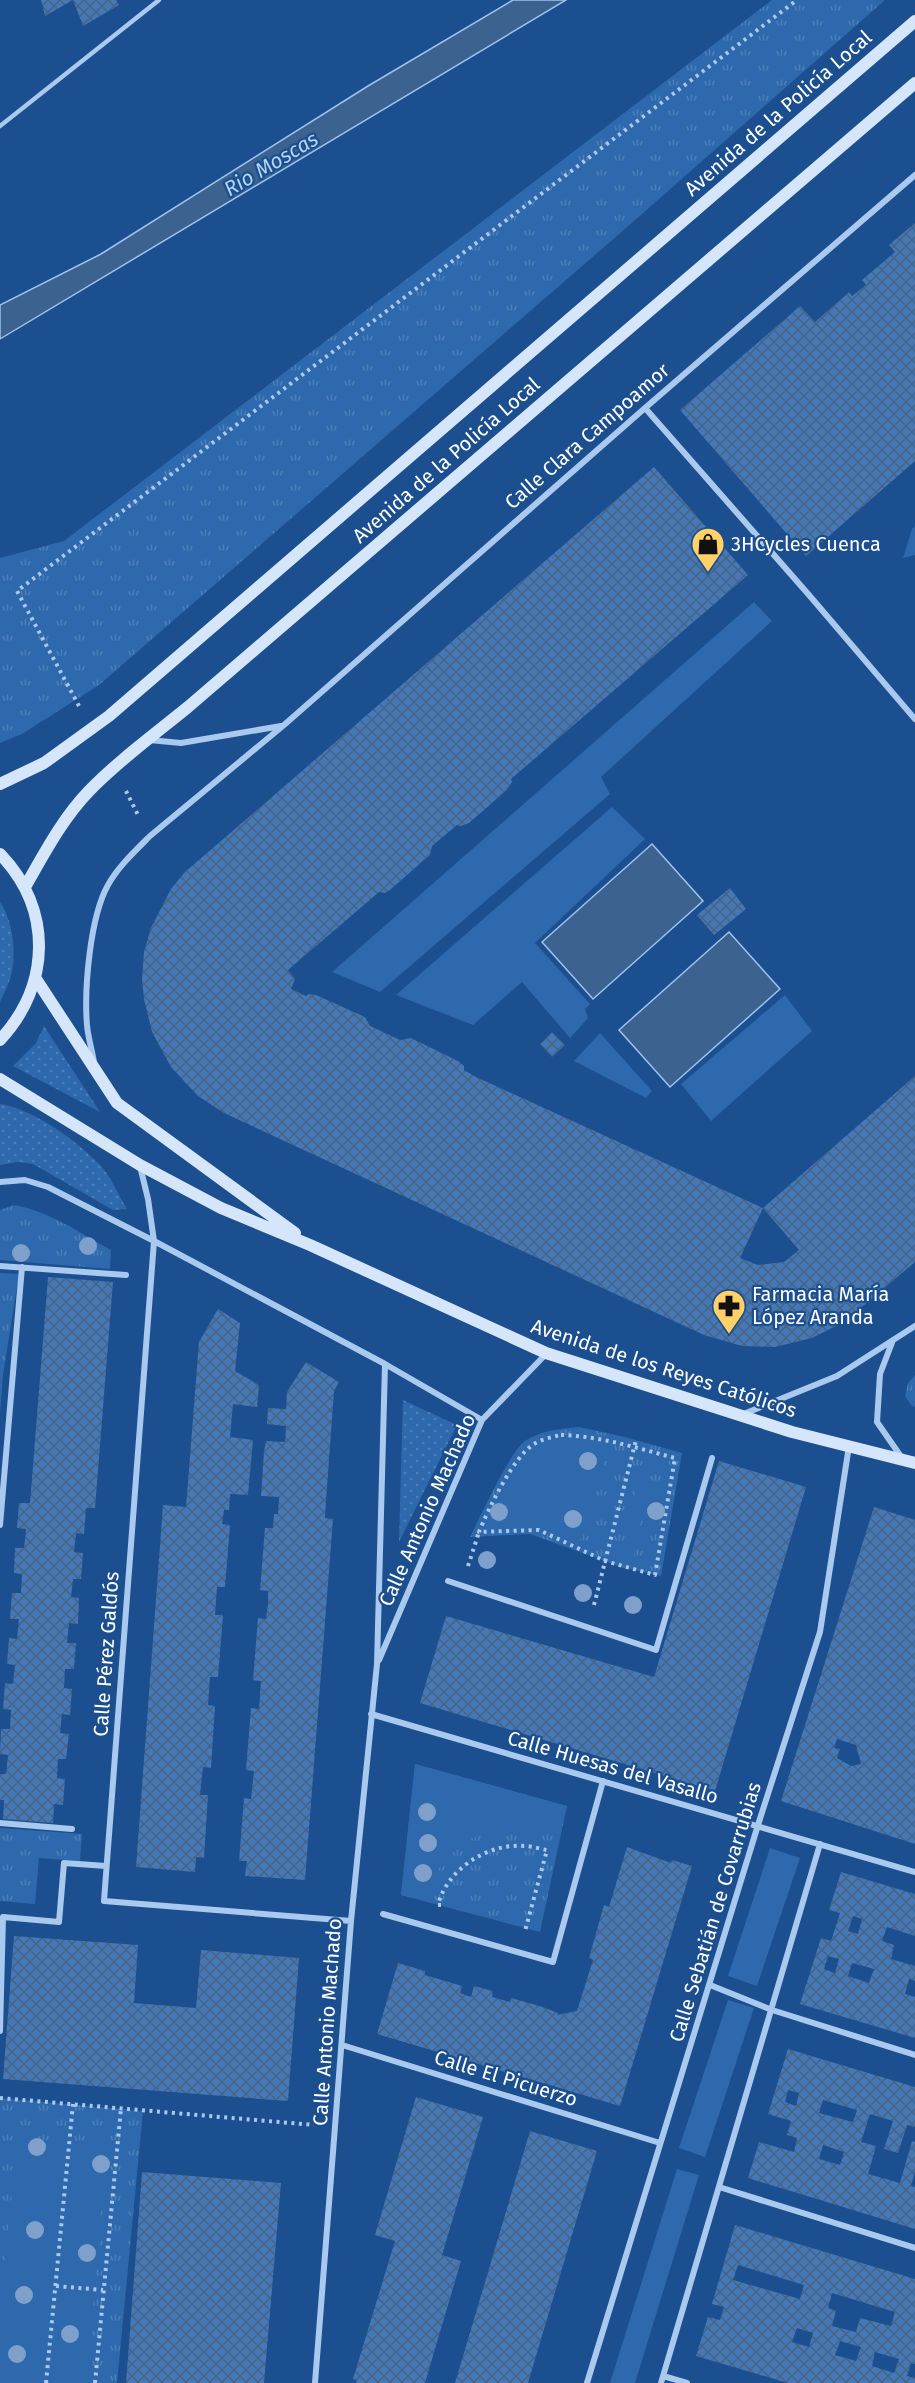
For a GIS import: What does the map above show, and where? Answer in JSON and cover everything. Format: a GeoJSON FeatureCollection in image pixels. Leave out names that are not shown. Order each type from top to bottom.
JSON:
{"type":"FeatureCollection","features":[{"type":"Feature","properties":{"kind":"main road","name":"Avenida de la Policía Local"},"geometry":{"type":"LineString","coordinates":[[0,784],[44,763],[91,730],[915,21]]}},
{"type":"Feature","properties":{"kind":"main road","name":"Avenida de la Policía Local"},"geometry":{"type":"LineString","coordinates":[[25,887],[68,817],[88,792],[114,768],[915,83]]}},
{"type":"Feature","properties":{"kind":"main road"},"geometry":{"type":"LineString","coordinates":[[0,854],[10,864],[32,902],[40,948],[36,979],[22,1012],[0,1040]]}},
{"type":"Feature","properties":{"kind":"main road","name":"Avenida de los Reyes Católicos"},"geometry":{"type":"LineString","coordinates":[[36,979],[117,1103],[310,1245]]}},
{"type":"Feature","properties":{"kind":"main road","name":"Avenida de los Reyes Católicos"},"geometry":{"type":"LineString","coordinates":[[0,1079],[64,1116],[140,1165],[221,1208],[310,1245],[546,1353],[792,1432],[909,1461]]}},
{"type":"Feature","properties":{"kind":"street","name":"Calle Clara Campoamor"},"geometry":{"type":"LineString","coordinates":[[95,1071],[87,1026],[86,992],[94,927],[108,884],[150,836],[284,725],[915,175]]}},
{"type":"Feature","properties":{"kind":"street"},"geometry":{"type":"LineString","coordinates":[[645,408],[915,719]]}},
{"type":"Feature","properties":{"kind":"street"},"geometry":{"type":"LineString","coordinates":[[149,740],[181,743],[284,725]]}},
{"type":"Feature","properties":{"kind":"street","name":"Calle Pérez Galdós"},"geometry":{"type":"LineString","coordinates":[[140,1165],[154,1240],[104,1901],[351,1921]]}},
{"type":"Feature","properties":{"kind":"street"},"geometry":{"type":"LineString","coordinates":[[0,1182],[25,1180],[48,1187],[154,1240],[385,1364],[482,1420]]}},
{"type":"Feature","properties":{"kind":"street"},"geometry":{"type":"LineString","coordinates":[[0,1266],[126,1275]]}},
{"type":"Feature","properties":{"kind":"street"},"geometry":{"type":"LineString","coordinates":[[0,1525],[22,1267]]}},
{"type":"Feature","properties":{"kind":"street"},"geometry":{"type":"LineString","coordinates":[[740,1415],[837,1376],[915,1326]]}},
{"type":"Feature","properties":{"kind":"street"},"geometry":{"type":"LineString","coordinates":[[893,1340],[880,1374],[877,1422],[909,1461]]}},
{"type":"Feature","properties":{"kind":"street","name":"Calle Antonio Machado"},"geometry":{"type":"LineString","coordinates":[[377,1664],[482,1420],[546,1353]]}},
{"type":"Feature","properties":{"kind":"street","name":"Calle Antonio Machado"},"geometry":{"type":"LineString","coordinates":[[315,2383],[351,1921],[377,1664],[385,1364]]}},
{"type":"Feature","properties":{"kind":"street","name":"Calle Sebatián de Covarrubias"},"geometry":{"type":"LineString","coordinates":[[587,2383],[758,1825],[820,1632],[849,1446]]}},
{"type":"Feature","properties":{"kind":"street"},"geometry":{"type":"LineString","coordinates":[[448,1581],[656,1650],[712,1458]]}},
{"type":"Feature","properties":{"kind":"street","name":"Calle Huesas del Vasallo"},"geometry":{"type":"LineString","coordinates":[[371,1714],[915,1872]]}},
{"type":"Feature","properties":{"kind":"street"},"geometry":{"type":"LineString","coordinates":[[383,1914],[553,1962],[603,1781]]}},
{"type":"Feature","properties":{"kind":"street"},"geometry":{"type":"LineString","coordinates":[[0,1823],[72,1829]]}},
{"type":"Feature","properties":{"kind":"street"},"geometry":{"type":"LineString","coordinates":[[687,2383],[662,2380],[820,1844]]}},
{"type":"Feature","properties":{"kind":"street"},"geometry":{"type":"LineString","coordinates":[[0,2031],[1,1917],[59,1922],[64,1863],[106,1866]]}},
{"type":"Feature","properties":{"kind":"street"},"geometry":{"type":"LineString","coordinates":[[710,1985],[772,2010],[915,2055]]}},
{"type":"Feature","properties":{"kind":"street","name":"Calle El Picuerzo"},"geometry":{"type":"LineString","coordinates":[[342,2045],[660,2143]]}},
{"type":"Feature","properties":{"kind":"street"},"geometry":{"type":"LineString","coordinates":[[719,2187],[915,2248]]}},
{"type":"Feature","properties":{"kind":"lane"},"geometry":{"type":"LineString","coordinates":[[0,126],[159,0]]}},
{"type":"Feature","properties":{"kind":"path"},"geometry":{"type":"LineString","coordinates":[[91,730],[17,591],[797,0]]}},
{"type":"Feature","properties":{"kind":"path"},"geometry":{"type":"LineString","coordinates":[[114,768],[150,836]]}},
{"type":"Feature","properties":{"kind":"path"},"geometry":{"type":"LineString","coordinates":[[461,1585],[479,1532],[511,1471],[533,1444],[561,1435],[578,1435],[675,1458],[655,1575],[605,1562],[539,1530],[479,1532]]}},
{"type":"Feature","properties":{"kind":"path"},"geometry":{"type":"LineString","coordinates":[[588,1627],[636,1440]]}},
{"type":"Feature","properties":{"kind":"path"},"geometry":{"type":"LineString","coordinates":[[449,1908],[438,1905],[440,1897],[450,1877],[471,1860],[496,1850],[523,1846],[548,1850],[526,1928],[515,1925]]}},
{"type":"Feature","properties":{"kind":"path"},"geometry":{"type":"LineString","coordinates":[[0,2098],[336,2127]]}},
{"type":"Feature","properties":{"kind":"path"},"geometry":{"type":"LineString","coordinates":[[46,2383],[73,2104]]}},
{"type":"Feature","properties":{"kind":"path"},"geometry":{"type":"LineString","coordinates":[[95,2383],[121,2108]]}},
{"type":"Feature","properties":{"kind":"path"},"geometry":{"type":"LineString","coordinates":[[56,2286],[104,2290]]}},
{"type":"Feature","properties":{"kind":"green space"},"geometry":{"type":"Polygon","coordinates":[[[772,0],[885,0],[99,685],[22,734],[0,743],[0,558],[64,541],[772,0]]]}},
{"type":"Feature","properties":{"kind":"green space"},"geometry":{"type":"Polygon","coordinates":[[[915,526],[915,555],[903,558],[912,529],[915,526]]]}},
{"type":"Feature","properties":{"kind":"green space"},"geometry":{"type":"Polygon","coordinates":[[[754,602],[772,621],[601,777],[610,794],[380,992],[332,972],[754,602]]]}},
{"type":"Feature","properties":{"kind":"green space"},"geometry":{"type":"Polygon","coordinates":[[[612,807],[645,839],[535,943],[590,1004],[585,1009],[588,1018],[570,1038],[522,982],[473,1025],[396,995],[612,807]]]}},
{"type":"Feature","properties":{"kind":"green space"},"geometry":{"type":"Polygon","coordinates":[[[0,902],[11,928],[14,958],[11,976],[0,1002],[0,902]]]}},
{"type":"Feature","properties":{"kind":"green space"},"geometry":{"type":"Polygon","coordinates":[[[785,995],[812,1031],[711,1121],[681,1084],[785,995]]]}},
{"type":"Feature","properties":{"kind":"green space"},"geometry":{"type":"Polygon","coordinates":[[[44,1026],[100,1112],[13,1066],[36,1043],[44,1026]]]}},
{"type":"Feature","properties":{"kind":"green space"},"geometry":{"type":"Polygon","coordinates":[[[600,1033],[652,1091],[646,1098],[574,1061],[600,1033]]]}},
{"type":"Feature","properties":{"kind":"green space"},"geometry":{"type":"Polygon","coordinates":[[[0,1104],[40,1119],[67,1136],[90,1155],[104,1169],[127,1209],[113,1210],[33,1164],[18,1162],[0,1165],[0,1104]]]}},
{"type":"Feature","properties":{"kind":"green space"},"geometry":{"type":"Polygon","coordinates":[[[14,1205],[52,1217],[111,1250],[110,1269],[0,1260],[0,1210],[14,1205]]]}},
{"type":"Feature","properties":{"kind":"green space"},"geometry":{"type":"Polygon","coordinates":[[[0,1273],[19,1274],[3,1375],[0,1413],[0,1273]]]}},
{"type":"Feature","properties":{"kind":"green space"},"geometry":{"type":"Polygon","coordinates":[[[915,1375],[915,1407],[905,1396],[908,1383],[915,1375]]]}},
{"type":"Feature","properties":{"kind":"green space"},"geometry":{"type":"Polygon","coordinates":[[[403,1400],[457,1425],[399,1542],[403,1400]]]}},
{"type":"Feature","properties":{"kind":"green space"},"geometry":{"type":"Polygon","coordinates":[[[579,1427],[682,1453],[661,1576],[621,1567],[530,1534],[470,1537],[519,1447],[538,1434],[579,1427]]]}},
{"type":"Feature","properties":{"kind":"green space"},"geometry":{"type":"Polygon","coordinates":[[[563,1435],[578,1435],[609,1444],[582,1540],[535,1526],[479,1532],[503,1484],[533,1444],[563,1435]]]}},
{"type":"Feature","properties":{"kind":"green space"},"geometry":{"type":"Polygon","coordinates":[[[645,1453],[654,1456],[634,1555],[621,1554],[645,1453]]]}},
{"type":"Feature","properties":{"kind":"green space"},"geometry":{"type":"Polygon","coordinates":[[[415,1764],[567,1806],[540,1932],[401,1895],[415,1764]]]}},
{"type":"Feature","properties":{"kind":"green space"},"geometry":{"type":"Polygon","coordinates":[[[415,1764],[567,1806],[559,1836],[519,1827],[494,1830],[461,1843],[431,1878],[426,1897],[401,1895],[415,1764]]]}},
{"type":"Feature","properties":{"kind":"green space"},"geometry":{"type":"Polygon","coordinates":[[[0,1828],[82,1834],[80,1861],[39,1858],[35,1904],[0,1901],[0,1828]]]}},
{"type":"Feature","properties":{"kind":"green space"},"geometry":{"type":"Polygon","coordinates":[[[770,1848],[800,1858],[757,1986],[728,1976],[770,1848]]]}},
{"type":"Feature","properties":{"kind":"green space"},"geometry":{"type":"Polygon","coordinates":[[[728,2000],[754,2008],[705,2157],[679,2148],[728,2000]]]}},
{"type":"Feature","properties":{"kind":"green space"},"geometry":{"type":"Polygon","coordinates":[[[0,2098],[143,2111],[117,2383],[0,2383],[0,2098]]]}},
{"type":"Feature","properties":{"kind":"green space"},"geometry":{"type":"Polygon","coordinates":[[[18,2138],[106,2146],[87,2383],[0,2383],[0,2303],[18,2138]]]}},
{"type":"Feature","properties":{"kind":"green space"},"geometry":{"type":"Polygon","coordinates":[[[677,2169],[699,2175],[635,2383],[610,2383],[677,2169]]]}},
{"type":"Feature","properties":{"kind":"water","name":"Rio Moscas"},"geometry":{"type":"Polygon","coordinates":[[[513,0],[566,0],[0,339],[0,305],[101,254],[368,86],[513,0]]]}},
{"type":"Feature","properties":{"kind":"water"},"geometry":{"type":"Polygon","coordinates":[[[652,844],[703,901],[593,999],[542,942],[652,844]]]}},
{"type":"Feature","properties":{"kind":"water"},"geometry":{"type":"Polygon","coordinates":[[[729,932],[780,989],[670,1087],[619,1030],[729,932]]]}},
{"type":"Feature","properties":{"kind":"building"},"geometry":{"type":"Polygon","coordinates":[[[41,0],[73,0],[45,16],[41,0]]]}},
{"type":"Feature","properties":{"kind":"building"},"geometry":{"type":"Polygon","coordinates":[[[73,0],[116,0],[119,5],[83,26],[73,0]]]}},
{"type":"Feature","properties":{"kind":"building"},"geometry":{"type":"Polygon","coordinates":[[[915,223],[915,461],[806,556],[680,410],[800,306],[815,322],[849,292],[852,296],[866,285],[862,280],[895,252],[889,245],[915,223]]]}},
{"type":"Feature","properties":{"kind":"building"},"geometry":{"type":"Polygon","coordinates":[[[654,467],[748,575],[511,779],[512,782],[507,790],[469,823],[457,825],[432,846],[430,855],[391,889],[385,893],[379,892],[288,970],[295,979],[291,989],[306,996],[316,995],[365,1017],[370,1026],[400,1040],[411,1038],[458,1061],[464,1066],[464,1070],[476,1077],[763,1208],[915,1076],[915,1262],[844,1322],[812,1338],[775,1347],[742,1346],[704,1335],[224,1113],[198,1096],[171,1067],[152,1032],[144,999],[142,979],[144,952],[151,928],[171,889],[185,872],[654,467]],[[763,1208],[740,1258],[758,1265],[784,1262],[799,1250],[763,1208]]]}},
{"type":"Feature","properties":{"kind":"building"},"geometry":{"type":"Polygon","coordinates":[[[730,888],[746,909],[714,935],[697,915],[730,888]]]}},
{"type":"Feature","properties":{"kind":"building"},"geometry":{"type":"Polygon","coordinates":[[[552,1032],[565,1045],[552,1057],[540,1044],[552,1032]]]}},
{"type":"Feature","properties":{"kind":"building"},"geometry":{"type":"Polygon","coordinates":[[[48,1277],[113,1282],[95,1508],[86,1508],[84,1534],[76,1533],[74,1552],[83,1553],[81,1579],[73,1579],[71,1597],[79,1598],[78,1624],[69,1623],[67,1643],[76,1643],[74,1669],[65,1669],[64,1688],[72,1689],[70,1715],[62,1714],[60,1733],[69,1734],[66,1759],[58,1759],[57,1778],[65,1779],[63,1805],[54,1804],[53,1823],[3,1819],[4,1800],[0,1800],[0,1774],[6,1774],[8,1755],[0,1754],[1,1729],[10,1729],[11,1710],[3,1709],[5,1683],[13,1684],[15,1665],[7,1664],[9,1638],[17,1639],[19,1619],[10,1619],[12,1593],[21,1593],[22,1574],[14,1573],[15,1548],[24,1548],[26,1529],[17,1528],[19,1503],[30,1503],[48,1277]]]}},
{"type":"Feature","properties":{"kind":"building"},"geometry":{"type":"Polygon","coordinates":[[[218,1309],[240,1323],[235,1371],[259,1385],[257,1407],[233,1404],[230,1437],[253,1440],[248,1495],[230,1494],[229,1510],[224,1510],[222,1524],[230,1525],[225,1587],[217,1587],[215,1615],[223,1615],[218,1677],[210,1677],[208,1705],[215,1706],[211,1768],[203,1767],[200,1795],[208,1795],[204,1858],[196,1857],[195,1872],[136,1867],[163,1505],[186,1507],[199,1342],[218,1309]]]}},
{"type":"Feature","properties":{"kind":"building"},"geometry":{"type":"Polygon","coordinates":[[[306,1362],[339,1382],[334,1391],[326,1501],[325,1518],[333,1519],[305,1880],[245,1876],[247,1861],[239,1861],[244,1798],[251,1799],[254,1771],[246,1770],[251,1708],[259,1709],[261,1681],[253,1680],[258,1618],[266,1619],[268,1604],[268,1591],[260,1590],[265,1528],[273,1528],[274,1514],[278,1514],[279,1497],[261,1496],[264,1452],[266,1441],[285,1442],[286,1426],[267,1424],[268,1408],[286,1409],[287,1392],[306,1362]]]}},
{"type":"Feature","properties":{"kind":"building"},"geometry":{"type":"Polygon","coordinates":[[[719,1461],[806,1487],[715,1791],[420,1703],[446,1616],[654,1677],[719,1461]]]}},
{"type":"Feature","properties":{"kind":"building"},"geometry":{"type":"Polygon","coordinates":[[[874,1507],[915,1520],[915,1844],[781,1801],[874,1507]],[[837,1739],[834,1748],[840,1749],[837,1758],[851,1766],[861,1764],[856,1745],[837,1739]]]}},
{"type":"Feature","properties":{"kind":"building"},"geometry":{"type":"Polygon","coordinates":[[[627,1847],[671,1863],[672,1860],[692,1866],[620,2106],[377,2034],[398,1963],[425,1971],[425,1975],[462,1986],[460,1993],[471,1997],[474,1986],[493,1991],[492,1997],[510,2002],[511,1998],[543,2007],[558,2013],[557,2015],[577,2011],[593,1960],[589,1958],[604,1905],[609,1907],[627,1847]]]}},
{"type":"Feature","properties":{"kind":"building"},"geometry":{"type":"Polygon","coordinates":[[[841,1872],[915,1894],[915,1936],[887,1927],[882,1941],[894,1945],[891,1959],[915,1966],[915,1981],[909,1979],[905,1994],[915,1997],[915,2038],[800,2004],[821,1938],[831,1941],[840,1913],[829,1910],[841,1872]],[[853,1916],[848,1931],[858,1934],[862,1919],[853,1916]],[[828,1956],[824,1969],[835,1973],[839,1959],[828,1956]],[[852,1963],[848,1976],[869,1983],[874,1969],[852,1963]]]}},
{"type":"Feature","properties":{"kind":"building"},"geometry":{"type":"Polygon","coordinates":[[[14,1936],[138,1945],[134,2003],[196,2008],[201,1950],[299,1958],[288,2101],[3,2079],[14,1936]]]}},
{"type":"Feature","properties":{"kind":"building"},"geometry":{"type":"Polygon","coordinates":[[[788,2049],[915,2087],[915,2127],[907,2125],[898,2153],[884,2149],[893,2121],[870,2114],[861,2142],[876,2146],[868,2174],[900,2183],[912,2141],[915,2142],[915,2171],[911,2186],[915,2187],[915,2229],[748,2178],[759,2142],[794,2152],[797,2138],[787,2135],[791,2121],[768,2114],[788,2049]],[[788,2090],[785,2102],[796,2106],[799,2093],[788,2090]],[[823,2100],[819,2113],[853,2122],[857,2110],[823,2100]],[[823,2145],[819,2159],[840,2165],[844,2152],[823,2145]]]}},
{"type":"Feature","properties":{"kind":"building"},"geometry":{"type":"Polygon","coordinates":[[[416,2097],[483,2117],[442,2255],[461,2261],[425,2383],[356,2383],[357,2380],[353,2379],[395,2241],[375,2235],[416,2097]]]}},
{"type":"Feature","properties":{"kind":"building"},"geometry":{"type":"Polygon","coordinates":[[[530,2131],[597,2151],[528,2383],[455,2383],[530,2131]]]}},
{"type":"Feature","properties":{"kind":"building"},"geometry":{"type":"Polygon","coordinates":[[[142,2172],[281,2183],[264,2383],[126,2383],[142,2172]]]}},
{"type":"Feature","properties":{"kind":"building"},"geometry":{"type":"Polygon","coordinates":[[[735,2225],[915,2279],[915,2364],[911,2363],[907,2376],[915,2378],[915,2383],[788,2383],[696,2356],[708,2317],[720,2320],[724,2307],[712,2304],[735,2225]],[[738,2265],[733,2280],[800,2299],[804,2285],[738,2265]],[[832,2293],[828,2308],[836,2311],[832,2326],[856,2332],[860,2318],[891,2326],[895,2312],[832,2293]],[[797,2328],[792,2342],[809,2347],[813,2333],[797,2328]],[[840,2341],[835,2355],[856,2361],[861,2347],[840,2341]],[[875,2352],[872,2366],[894,2373],[899,2359],[875,2352]]]}},
{"type":"Feature","properties":{"kind":"place","name":"3HCycles Cuenca"},"geometry":{"type":"Point","coordinates":[708,573]}},
{"type":"Feature","properties":{"kind":"place","name":"Farmacia María López Aranda"},"geometry":{"type":"Point","coordinates":[729,1335]}}]}
